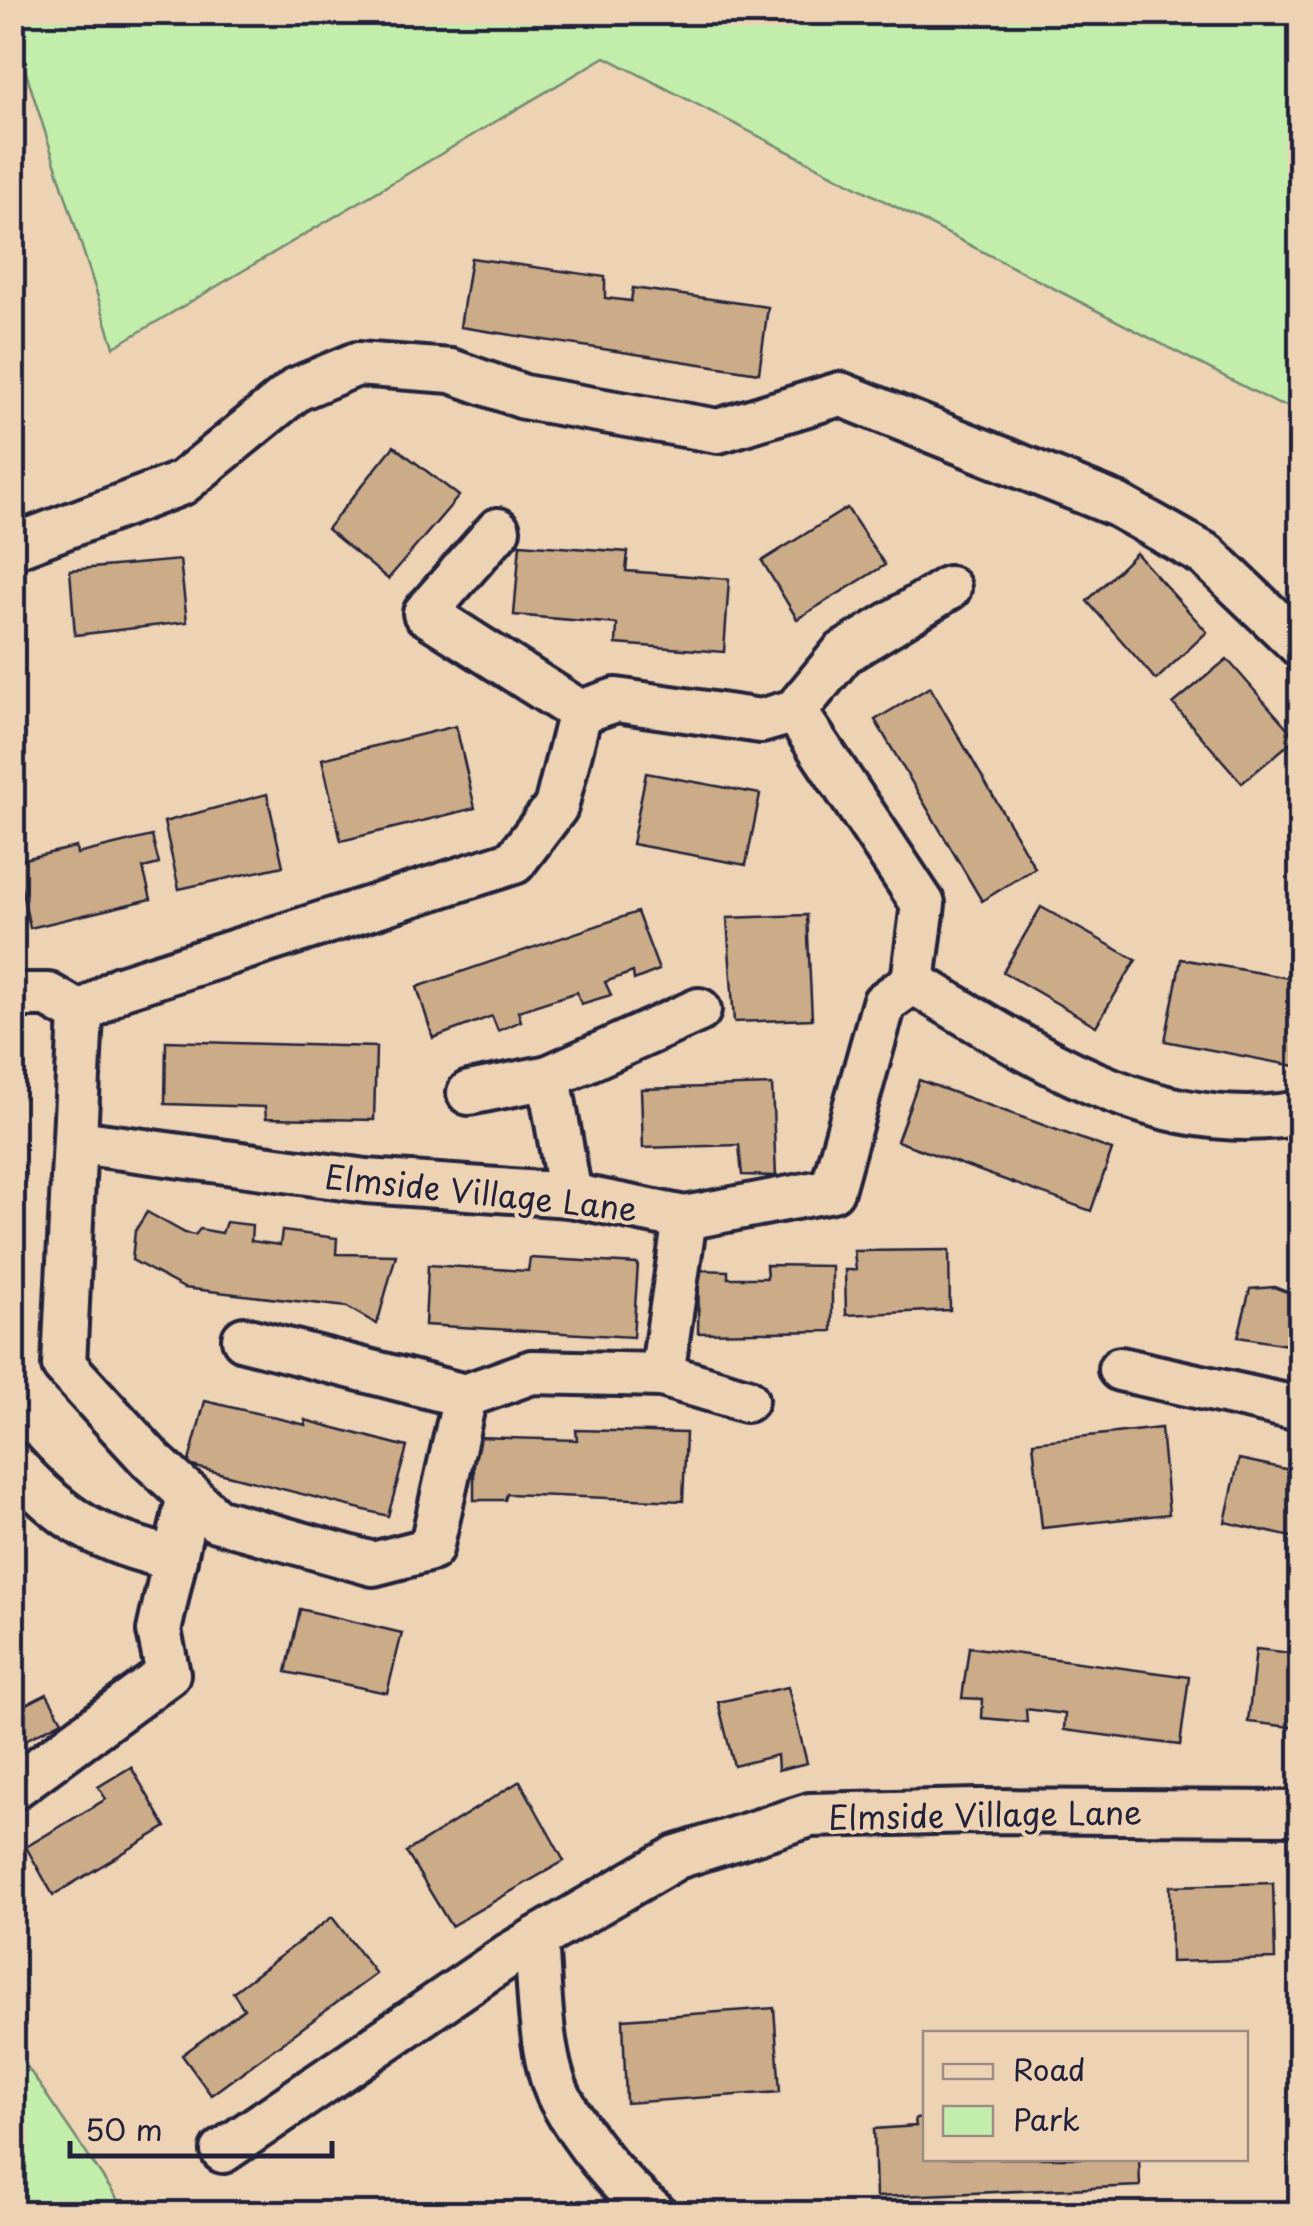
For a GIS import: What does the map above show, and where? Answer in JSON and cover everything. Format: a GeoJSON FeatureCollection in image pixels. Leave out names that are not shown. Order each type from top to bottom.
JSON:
{"type":"FeatureCollection","features":[{"type":"Feature","properties":{"kind":"street"},"geometry":{"type":"LineString","coordinates":[[12,548],[182,483],[297,389],[357,364],[451,370],[524,397],[718,430],[840,394],[1117,505],[1206,555],[1294,644],[1300,645]]}},
{"type":"Feature","properties":{"kind":"street"},"geometry":{"type":"LineString","coordinates":[[498,530],[425,614],[580,712]]}},
{"type":"Feature","properties":{"kind":"street"},"geometry":{"type":"LineString","coordinates":[[580,712],[616,700],[761,721],[795,711],[843,654],[949,588]]}},
{"type":"Feature","properties":{"kind":"street"},"geometry":{"type":"LineString","coordinates":[[795,711],[923,904],[913,982],[1060,1071],[1186,1115],[1263,1120],[1300,1113]]}},
{"type":"Feature","properties":{"kind":"street"},"geometry":{"type":"LineString","coordinates":[[81,1014],[120,988],[514,862],[556,807],[580,712]]}},
{"type":"Feature","properties":{"kind":"street","name":"Elmside Village Lane"},"geometry":{"type":"LineString","coordinates":[[78,1142],[366,1180],[570,1195],[686,1218],[832,1190],[884,1003],[913,982]]}},
{"type":"Feature","properties":{"kind":"street"},"geometry":{"type":"LineString","coordinates":[[12,995],[48,995],[81,1014]]}},
{"type":"Feature","properties":{"kind":"street"},"geometry":{"type":"LineString","coordinates":[[470,1093],[549,1077],[699,1010]]}},
{"type":"Feature","properties":{"kind":"street"},"geometry":{"type":"LineString","coordinates":[[81,1014],[78,1142],[64,1365],[189,1494],[216,1520],[373,1564],[432,1549],[465,1396]]}},
{"type":"Feature","properties":{"kind":"street"},"geometry":{"type":"LineString","coordinates":[[549,1077],[570,1195]]}},
{"type":"Feature","properties":{"kind":"street"},"geometry":{"type":"LineString","coordinates":[[662,1374],[686,1218]]}},
{"type":"Feature","properties":{"kind":"street"},"geometry":{"type":"LineString","coordinates":[[244,1339],[465,1396],[532,1372],[662,1374],[746,1400]]}},
{"type":"Feature","properties":{"kind":"street"},"geometry":{"type":"LineString","coordinates":[[1120,1370],[1300,1408]]}},
{"type":"Feature","properties":{"kind":"street"},"geometry":{"type":"LineString","coordinates":[[12,1463],[51,1506],[112,1543],[175,1559]]}},
{"type":"Feature","properties":{"kind":"street"},"geometry":{"type":"LineString","coordinates":[[13,1788],[168,1674],[159,1631],[189,1494]]}},
{"type":"Feature","properties":{"kind":"street","name":"Elmside Village Lane"},"geometry":{"type":"LineString","coordinates":[[223,2151],[536,1939],[677,1857],[810,1815],[976,1810],[1300,1813]]}},
{"type":"Feature","properties":{"kind":"street"},"geometry":{"type":"LineString","coordinates":[[536,1939],[544,2034],[560,2098],[628,2192],[654,2214]]}},
{"type":"Feature","properties":{"kind":"green space"},"geometry":{"type":"Polygon","coordinates":[[[12,13],[1300,13],[1300,408],[1278,404],[605,57],[114,347],[13,32],[12,13]]]}},
{"type":"Feature","properties":{"kind":"green space"},"geometry":{"type":"Polygon","coordinates":[[[13,2046],[127,2213],[13,2213],[13,2046]]]}},
{"type":"Feature","properties":{"kind":"building"},"geometry":{"type":"Polygon","coordinates":[[[471,258],[605,277],[605,298],[631,301],[633,288],[768,307],[759,373],[460,327],[471,258]]]}},
{"type":"Feature","properties":{"kind":"building"},"geometry":{"type":"Polygon","coordinates":[[[394,446],[459,496],[388,579],[327,529],[394,446]]]}},
{"type":"Feature","properties":{"kind":"building"},"geometry":{"type":"Polygon","coordinates":[[[847,508],[885,565],[797,619],[762,561],[847,508]]]}},
{"type":"Feature","properties":{"kind":"building"},"geometry":{"type":"Polygon","coordinates":[[[520,544],[628,552],[626,571],[729,579],[724,652],[616,644],[617,624],[514,615],[520,544]]]}},
{"type":"Feature","properties":{"kind":"building"},"geometry":{"type":"Polygon","coordinates":[[[1136,553],[1207,632],[1156,680],[1087,601],[1136,553]]]}},
{"type":"Feature","properties":{"kind":"building"},"geometry":{"type":"Polygon","coordinates":[[[180,560],[187,622],[75,635],[70,570],[180,560]]]}},
{"type":"Feature","properties":{"kind":"building"},"geometry":{"type":"Polygon","coordinates":[[[1227,659],[1296,738],[1242,783],[1173,704],[1227,659]]]}},
{"type":"Feature","properties":{"kind":"building"},"geometry":{"type":"Polygon","coordinates":[[[930,687],[1035,868],[982,901],[875,720],[930,687]]]}},
{"type":"Feature","properties":{"kind":"building"},"geometry":{"type":"Polygon","coordinates":[[[456,726],[475,808],[341,841],[322,759],[456,726]]]}},
{"type":"Feature","properties":{"kind":"building"},"geometry":{"type":"Polygon","coordinates":[[[646,773],[760,794],[746,865],[632,844],[646,773]]]}},
{"type":"Feature","properties":{"kind":"building"},"geometry":{"type":"Polygon","coordinates":[[[267,794],[283,866],[179,889],[164,822],[267,794]]]}},
{"type":"Feature","properties":{"kind":"building"},"geometry":{"type":"Polygon","coordinates":[[[152,836],[159,864],[143,868],[151,899],[30,928],[15,861],[76,847],[77,854],[152,836]]]}},
{"type":"Feature","properties":{"kind":"building"},"geometry":{"type":"Polygon","coordinates":[[[1041,907],[1136,960],[1096,1026],[1003,972],[1041,907]]]}},
{"type":"Feature","properties":{"kind":"building"},"geometry":{"type":"Polygon","coordinates":[[[637,912],[659,970],[634,980],[633,972],[605,982],[611,995],[581,1004],[577,992],[518,1011],[521,1021],[498,1031],[492,1016],[433,1038],[417,987],[637,912]]]}},
{"type":"Feature","properties":{"kind":"building"},"geometry":{"type":"Polygon","coordinates":[[[807,915],[812,1019],[734,1022],[727,918],[807,915]]]}},
{"type":"Feature","properties":{"kind":"building"},"geometry":{"type":"Polygon","coordinates":[[[1181,959],[1300,980],[1300,1036],[1295,1066],[1165,1041],[1181,959]]]}},
{"type":"Feature","properties":{"kind":"building"},"geometry":{"type":"Polygon","coordinates":[[[166,1041],[376,1047],[374,1120],[266,1118],[265,1107],[165,1104],[166,1041]]]}},
{"type":"Feature","properties":{"kind":"building"},"geometry":{"type":"Polygon","coordinates":[[[919,1080],[1112,1150],[1091,1211],[897,1141],[919,1080]]]}},
{"type":"Feature","properties":{"kind":"building"},"geometry":{"type":"Polygon","coordinates":[[[772,1085],[776,1176],[742,1175],[739,1145],[643,1148],[641,1089],[772,1085]]]}},
{"type":"Feature","properties":{"kind":"building"},"geometry":{"type":"Polygon","coordinates":[[[147,1212],[195,1235],[200,1229],[222,1233],[226,1222],[252,1225],[251,1241],[280,1245],[282,1231],[337,1238],[336,1254],[396,1255],[377,1324],[347,1307],[184,1288],[132,1260],[135,1231],[147,1212]]]}},
{"type":"Feature","properties":{"kind":"building"},"geometry":{"type":"Polygon","coordinates":[[[949,1250],[950,1310],[846,1315],[845,1270],[856,1270],[854,1251],[949,1250]]]}},
{"type":"Feature","properties":{"kind":"building"},"geometry":{"type":"Polygon","coordinates":[[[530,1258],[638,1264],[633,1337],[425,1325],[428,1265],[528,1271],[530,1258]]]}},
{"type":"Feature","properties":{"kind":"building"},"geometry":{"type":"Polygon","coordinates":[[[766,1265],[832,1266],[832,1331],[698,1333],[699,1270],[728,1271],[728,1278],[767,1278],[766,1265]]]}},
{"type":"Feature","properties":{"kind":"building"},"geometry":{"type":"Polygon","coordinates":[[[1274,1287],[1300,1297],[1300,1347],[1238,1337],[1250,1289],[1274,1287]]]}},
{"type":"Feature","properties":{"kind":"building"},"geometry":{"type":"Polygon","coordinates":[[[205,1401],[306,1425],[305,1420],[407,1447],[388,1516],[188,1465],[205,1401]]]}},
{"type":"Feature","properties":{"kind":"building"},"geometry":{"type":"Polygon","coordinates":[[[1161,1428],[1169,1514],[1042,1528],[1033,1442],[1161,1428]]]}},
{"type":"Feature","properties":{"kind":"building"},"geometry":{"type":"Polygon","coordinates":[[[576,1430],[686,1433],[683,1501],[507,1494],[505,1500],[474,1500],[474,1437],[577,1440],[576,1430]]]}},
{"type":"Feature","properties":{"kind":"building"},"geometry":{"type":"Polygon","coordinates":[[[1239,1459],[1300,1472],[1300,1539],[1225,1522],[1239,1459]]]}},
{"type":"Feature","properties":{"kind":"building"},"geometry":{"type":"Polygon","coordinates":[[[300,1609],[402,1633],[387,1693],[286,1672],[300,1609]]]}},
{"type":"Feature","properties":{"kind":"building"},"geometry":{"type":"Polygon","coordinates":[[[969,1647],[1189,1677],[1180,1745],[1064,1730],[1065,1714],[1026,1709],[1027,1722],[982,1718],[983,1699],[962,1698],[969,1647]]]}},
{"type":"Feature","properties":{"kind":"building"},"geometry":{"type":"Polygon","coordinates":[[[1256,1649],[1300,1654],[1300,1728],[1248,1722],[1256,1649]]]}},
{"type":"Feature","properties":{"kind":"building"},"geometry":{"type":"Polygon","coordinates":[[[788,1687],[807,1763],[778,1770],[777,1755],[734,1766],[718,1702],[788,1687]]]}},
{"type":"Feature","properties":{"kind":"building"},"geometry":{"type":"Polygon","coordinates":[[[47,1694],[62,1721],[12,1747],[12,1702],[17,1709],[47,1694]]]}},
{"type":"Feature","properties":{"kind":"building"},"geometry":{"type":"Polygon","coordinates":[[[131,1767],[166,1827],[53,1895],[26,1847],[106,1799],[98,1787],[131,1767]]]}},
{"type":"Feature","properties":{"kind":"building"},"geometry":{"type":"Polygon","coordinates":[[[520,1781],[564,1861],[451,1926],[406,1852],[520,1781]]]}},
{"type":"Feature","properties":{"kind":"building"},"geometry":{"type":"Polygon","coordinates":[[[1273,1883],[1275,1959],[1171,1962],[1170,1886],[1273,1883]]]}},
{"type":"Feature","properties":{"kind":"building"},"geometry":{"type":"Polygon","coordinates":[[[332,1917],[376,1974],[211,2095],[182,2055],[244,2009],[233,1992],[332,1917]]]}},
{"type":"Feature","properties":{"kind":"building"},"geometry":{"type":"Polygon","coordinates":[[[774,2008],[780,2092],[626,2103],[623,2019],[774,2008]]]}},
{"type":"Feature","properties":{"kind":"building"},"geometry":{"type":"Polygon","coordinates":[[[1290,2109],[1300,2109],[1300,2176],[1292,2176],[1290,2109]]]}},
{"type":"Feature","properties":{"kind":"building"},"geometry":{"type":"Polygon","coordinates":[[[923,2118],[923,2161],[1139,2161],[1140,2186],[876,2197],[874,2129],[916,2126],[915,2119],[923,2118]]]}}]}
